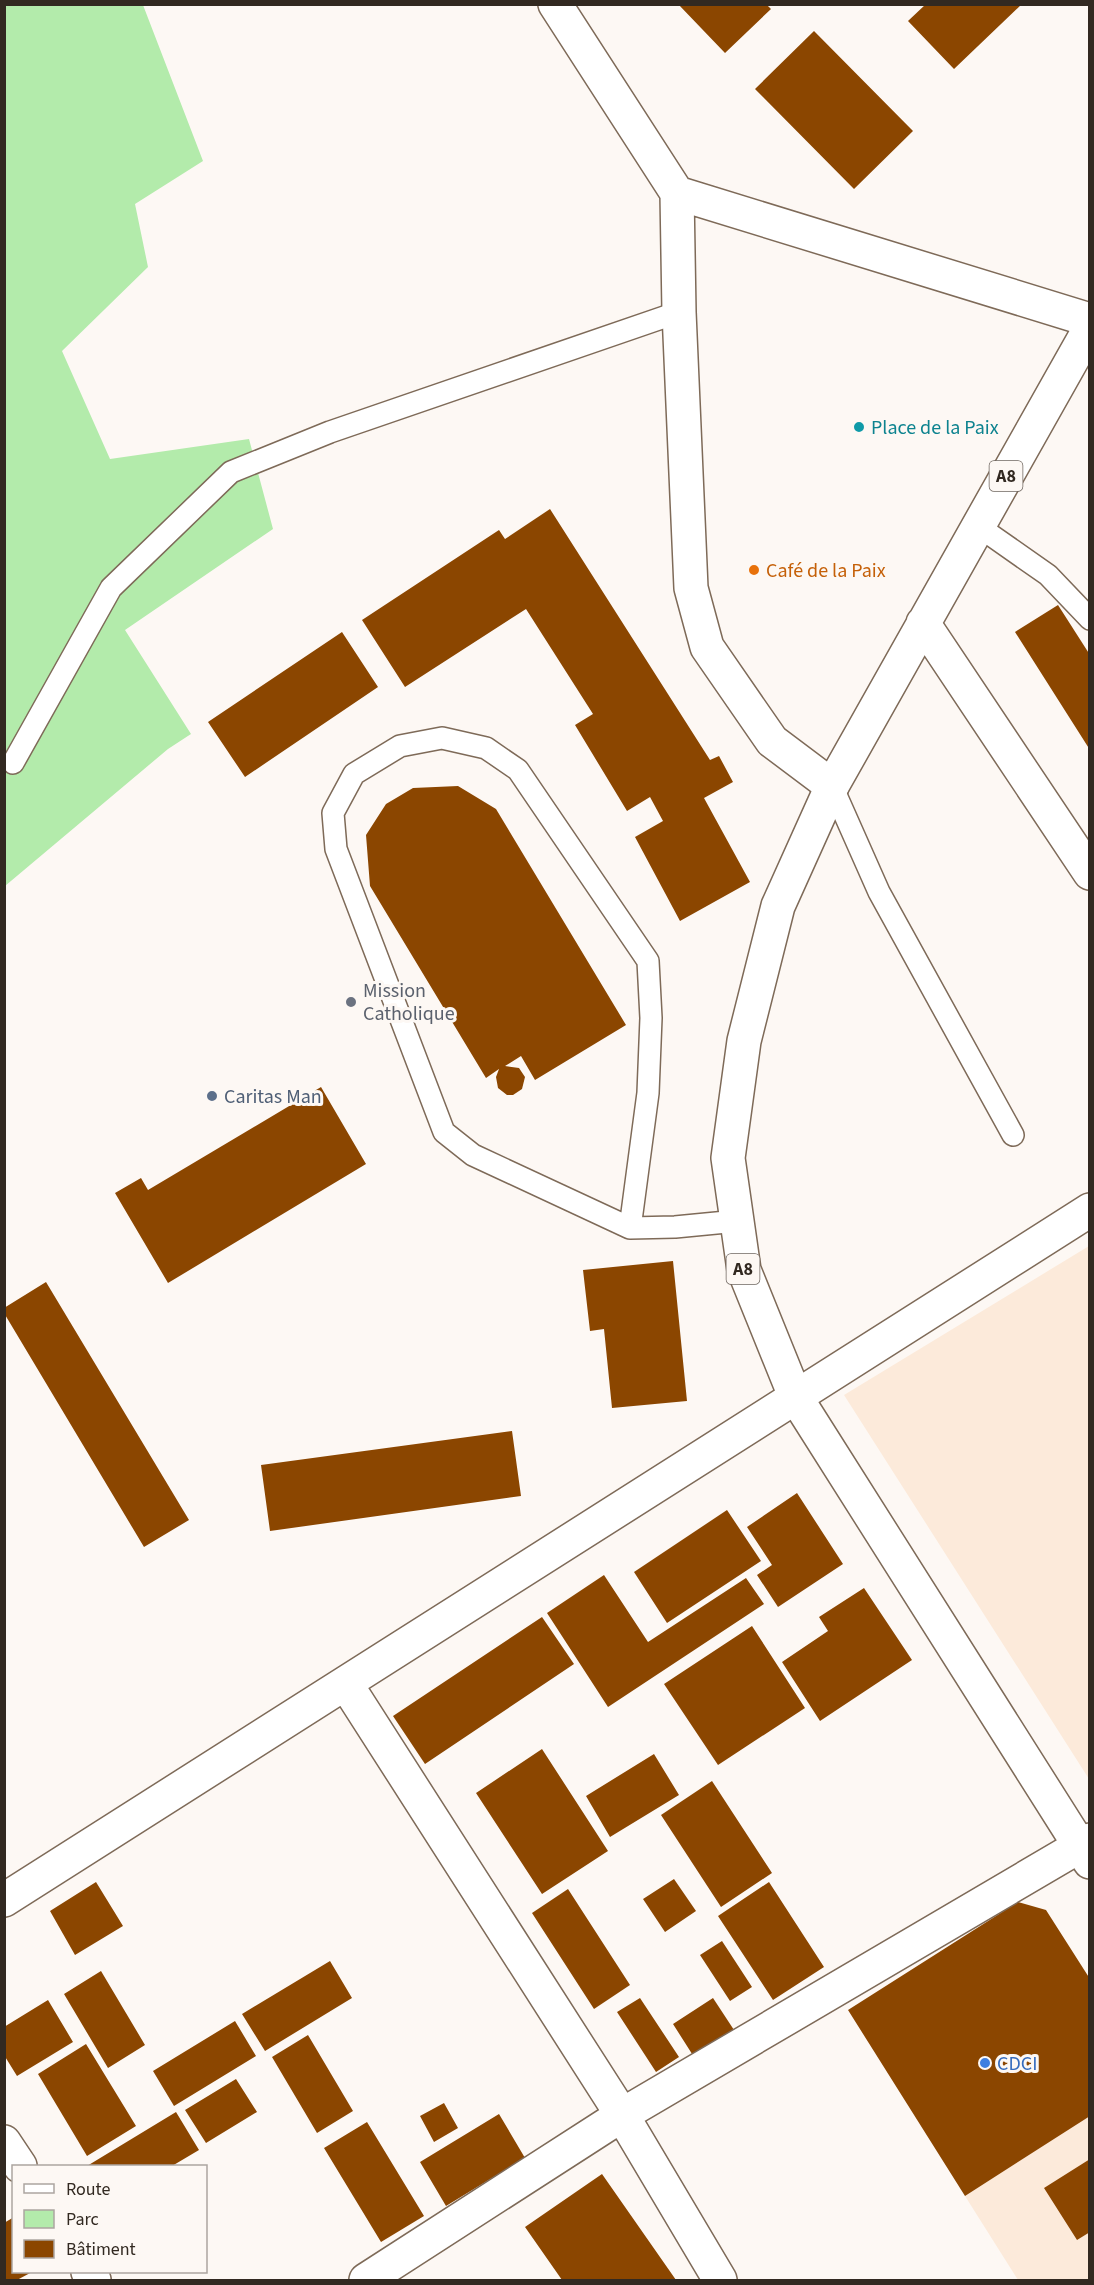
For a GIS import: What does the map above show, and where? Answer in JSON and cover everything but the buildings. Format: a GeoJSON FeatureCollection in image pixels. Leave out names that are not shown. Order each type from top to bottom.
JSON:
{"type":"FeatureCollection","features":[{"type":"Feature","properties":{"kind":"street"},"geometry":{"type":"LineString","coordinates":[[555,4],[677,194],[679,312],[691,588],[707,647],[772,741],[832,786]]}},
{"type":"Feature","properties":{"kind":"street"},"geometry":{"type":"LineString","coordinates":[[677,194],[1089,320]]}},
{"type":"Feature","properties":{"kind":"street","name":"A8"},"geometry":{"type":"LineString","coordinates":[[1086,1850],[795,1396],[744,1270],[728,1158],[744,1041],[778,906],[832,786],[1089,328]]}},
{"type":"Feature","properties":{"kind":"street"},"geometry":{"type":"LineString","coordinates":[[923,623],[1089,873]]}},
{"type":"Feature","properties":{"kind":"street"},"geometry":{"type":"LineString","coordinates":[[4,1900],[1089,1210]]}},
{"type":"Feature","properties":{"kind":"street"},"geometry":{"type":"LineString","coordinates":[[346,1684],[622,2115],[720,2280]]}},
{"type":"Feature","properties":{"kind":"street"},"geometry":{"type":"LineString","coordinates":[[366,2280],[622,2115],[1086,1850]]}},
{"type":"Feature","properties":{"kind":"street"},"geometry":{"type":"LineString","coordinates":[[4,2142],[19,2165]]}},
{"type":"Feature","properties":{"kind":"lane"},"geometry":{"type":"LineString","coordinates":[[13,763],[111,588],[231,471],[330,432],[679,312]]}},
{"type":"Feature","properties":{"kind":"lane"},"geometry":{"type":"LineString","coordinates":[[978,526],[1048,575],[1089,619]]}},
{"type":"Feature","properties":{"kind":"lane"},"geometry":{"type":"LineString","coordinates":[[630,1228],[648,1093],[651,1018],[648,961],[518,770],[486,748],[442,738],[400,746],[354,774],[333,813],[336,849],[444,1132],[473,1155],[630,1228],[675,1227],[737,1221]]}},
{"type":"Feature","properties":{"kind":"lane"},"geometry":{"type":"LineString","coordinates":[[832,786],[879,892],[1013,1135]]}},
{"type":"Feature","properties":{"kind":"shaded area"},"geometry":{"type":"Polygon","coordinates":[[[1089,1246],[1089,1779],[844,1395],[1089,1246]]]}},
{"type":"Feature","properties":{"kind":"shaded area"},"geometry":{"type":"Polygon","coordinates":[[[1089,2116],[1089,2280],[1018,2280],[965,2196],[1089,2116]]]}},
{"type":"Feature","properties":{"kind":"green space"},"geometry":{"type":"Polygon","coordinates":[[[5,5],[143,5],[203,161],[135,204],[148,267],[62,351],[110,459],[249,439],[273,529],[125,630],[191,734],[168,749],[5,886],[5,5]]]}},
{"type":"Feature","properties":{"kind":"place","name":"Place de la Paix"},"geometry":{"type":"Point","coordinates":[859,427]}},
{"type":"Feature","properties":{"kind":"place","name":"Café de la Paix"},"geometry":{"type":"Point","coordinates":[754,570]}},
{"type":"Feature","properties":{"kind":"place","name":"Mission Catholique"},"geometry":{"type":"Point","coordinates":[351,1002]}},
{"type":"Feature","properties":{"kind":"place","name":"Caritas Man"},"geometry":{"type":"Point","coordinates":[212,1096]}},
{"type":"Feature","properties":{"kind":"place","name":"CDCI"},"geometry":{"type":"Point","coordinates":[985,2063]}}]}
